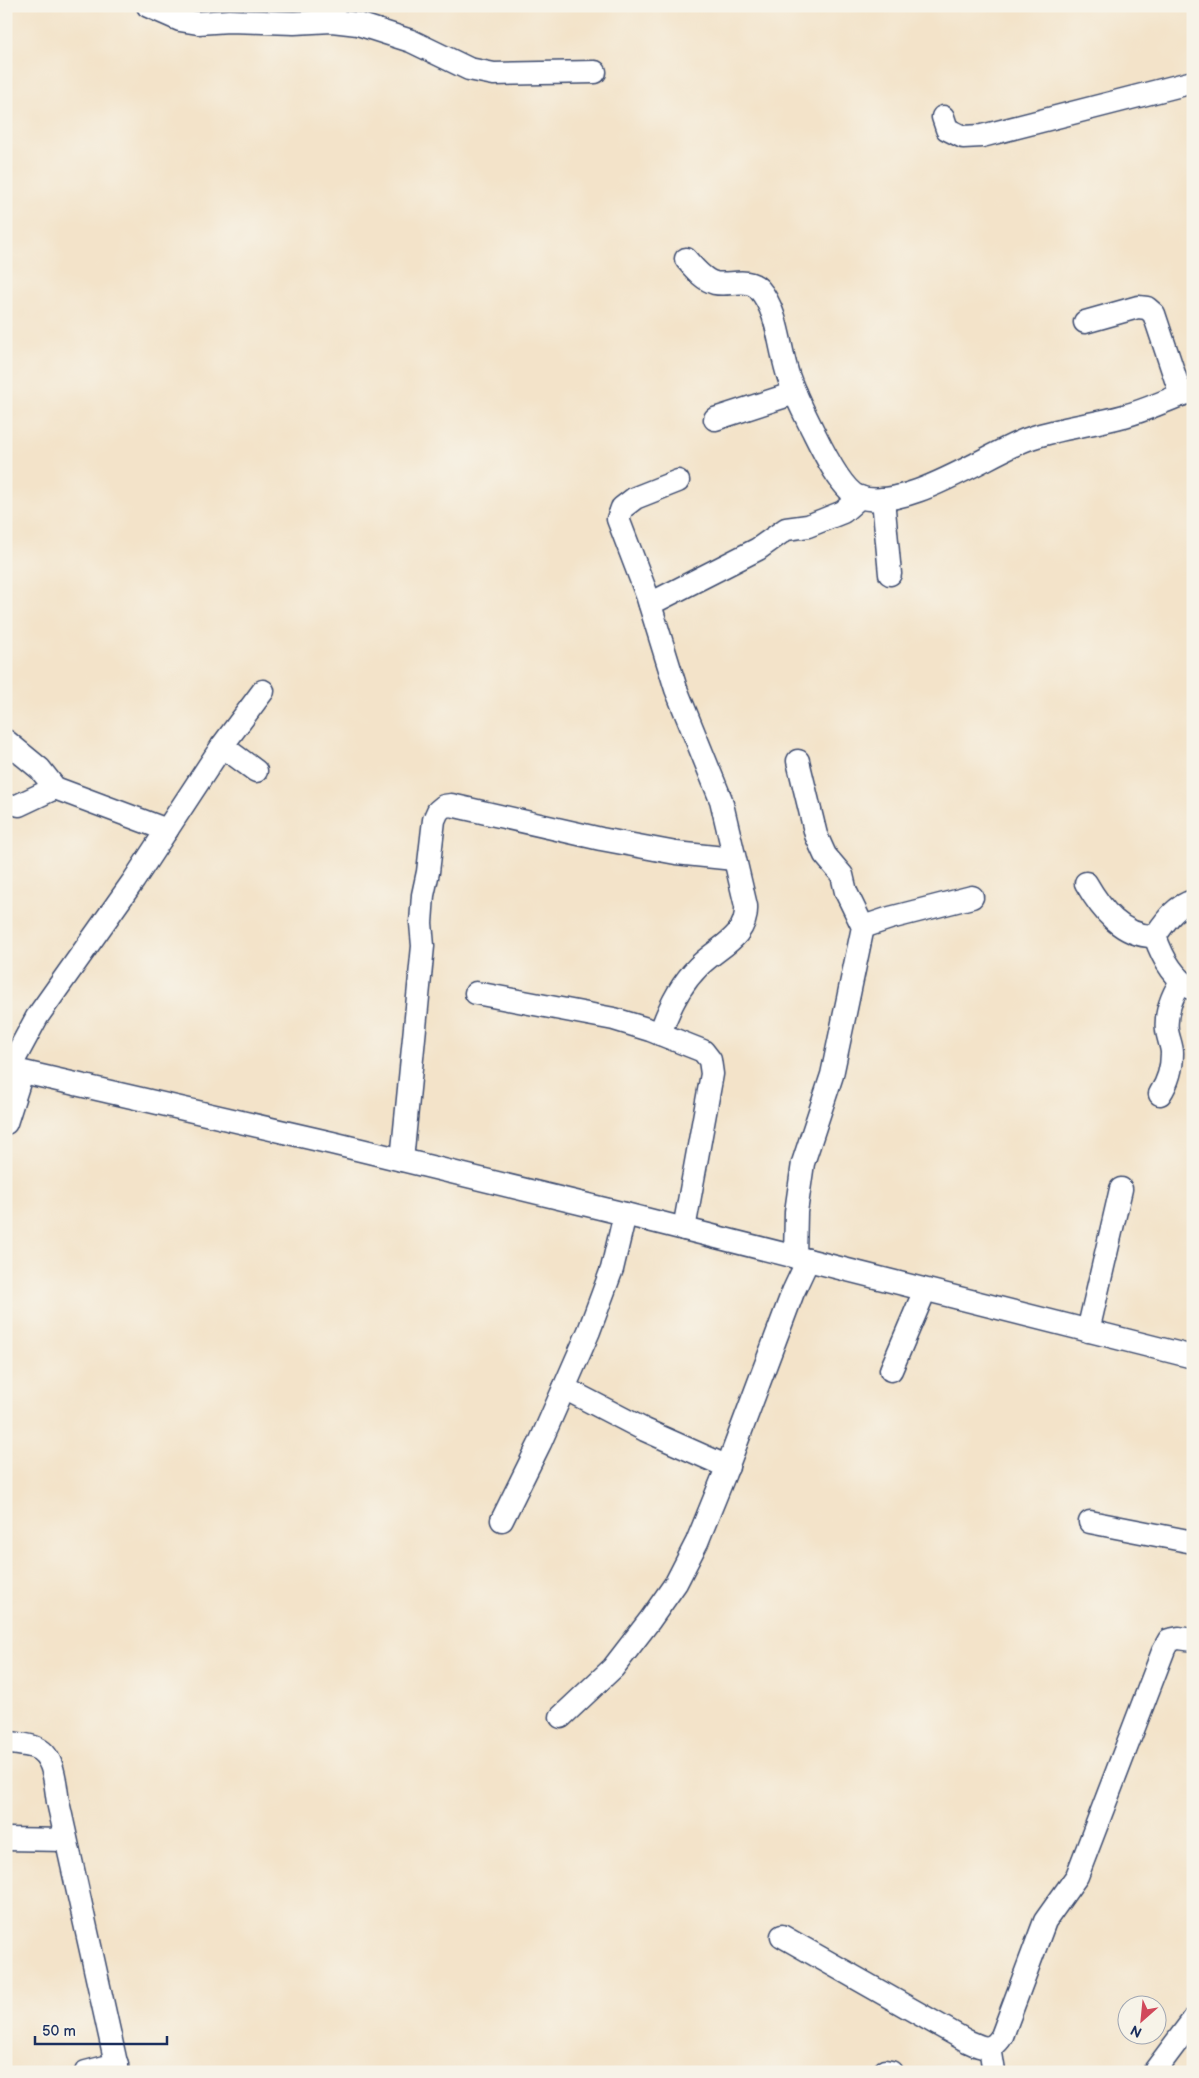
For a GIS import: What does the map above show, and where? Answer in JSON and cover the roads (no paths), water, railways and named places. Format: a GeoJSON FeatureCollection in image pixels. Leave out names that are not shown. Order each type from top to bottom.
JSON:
{"type":"FeatureCollection","features":[{"type":"Feature","properties":{"kind":"street"},"geometry":{"type":"LineString","coordinates":[[148,6],[180,20],[198,23],[256,14],[294,23],[332,21],[358,24],[410,41],[469,69],[494,74],[595,72]]}},
{"type":"Feature","properties":{"kind":"street"},"geometry":{"type":"LineString","coordinates":[[944,117],[948,129],[963,137],[982,136],[1193,82]]}},
{"type":"Feature","properties":{"kind":"street"},"geometry":{"type":"LineString","coordinates":[[686,259],[703,277],[715,283],[745,283],[757,286],[766,298],[771,309],[789,378],[795,393],[823,452],[841,480],[854,494],[860,497],[883,500],[931,486],[1025,440],[1130,415],[1187,393],[1154,314],[1147,308],[1138,307],[1086,322]]}},
{"type":"Feature","properties":{"kind":"street"},"geometry":{"type":"LineString","coordinates":[[715,419],[795,393]]}},
{"type":"Feature","properties":{"kind":"street"},"geometry":{"type":"LineString","coordinates":[[660,1034],[676,996],[692,974],[730,941],[740,930],[747,918],[746,906],[720,800],[676,689],[650,604],[618,519],[622,508],[635,498],[678,481]]}},
{"type":"Feature","properties":{"kind":"street"},"geometry":{"type":"LineString","coordinates":[[650,604],[758,549],[786,530],[808,526],[843,512],[860,497]]}},
{"type":"Feature","properties":{"kind":"street"},"geometry":{"type":"LineString","coordinates":[[883,500],[890,574]]}},
{"type":"Feature","properties":{"kind":"street"},"geometry":{"type":"LineString","coordinates":[[6,1123],[12,1070],[37,1017],[167,830],[222,746],[263,691]]}},
{"type":"Feature","properties":{"kind":"street"},"geometry":{"type":"LineString","coordinates":[[6,740],[40,769],[55,788],[167,830]]}},
{"type":"Feature","properties":{"kind":"street"},"geometry":{"type":"LineString","coordinates":[[222,746],[256,771]]}},
{"type":"Feature","properties":{"kind":"street"},"geometry":{"type":"LineString","coordinates":[[561,1717],[613,1668],[676,1583],[697,1542],[728,1467],[793,1292],[802,1259],[796,1212],[803,1163],[832,1075],[863,927],[846,892],[842,876],[825,855],[816,835],[798,761]]}},
{"type":"Feature","properties":{"kind":"street"},"geometry":{"type":"LineString","coordinates":[[19,806],[55,788]]}},
{"type":"Feature","properties":{"kind":"street"},"geometry":{"type":"LineString","coordinates":[[402,1160],[423,946],[421,923],[423,895],[428,872],[434,820],[438,811],[444,806],[451,805],[657,850],[734,859]]}},
{"type":"Feature","properties":{"kind":"street"},"geometry":{"type":"LineString","coordinates":[[1086,883],[1096,901],[1110,918],[1127,929],[1146,936],[1155,936]]}},
{"type":"Feature","properties":{"kind":"street"},"geometry":{"type":"LineString","coordinates":[[863,927],[890,918],[972,897]]}},
{"type":"Feature","properties":{"kind":"street"},"geometry":{"type":"LineString","coordinates":[[1155,936],[1166,920],[1184,904],[1193,901]]}},
{"type":"Feature","properties":{"kind":"street"},"geometry":{"type":"LineString","coordinates":[[1155,936],[1161,953],[1187,986],[1174,991],[1169,1007],[1166,1028],[1172,1052],[1171,1067],[1168,1082],[1160,1094]]}},
{"type":"Feature","properties":{"kind":"street"},"geometry":{"type":"LineString","coordinates":[[476,993],[614,1019],[703,1051],[710,1060],[712,1074],[684,1229]]}},
{"type":"Feature","properties":{"kind":"street"},"geometry":{"type":"LineString","coordinates":[[12,1070],[402,1160],[625,1214],[1193,1357]]}},
{"type":"Feature","properties":{"kind":"street"},"geometry":{"type":"LineString","coordinates":[[1088,1330],[1122,1189]]}},
{"type":"Feature","properties":{"kind":"street"},"geometry":{"type":"LineString","coordinates":[[502,1520],[540,1443],[589,1330],[612,1269],[625,1214]]}},
{"type":"Feature","properties":{"kind":"street"},"geometry":{"type":"LineString","coordinates":[[891,1370],[925,1290]]}},
{"type":"Feature","properties":{"kind":"street"},"geometry":{"type":"LineString","coordinates":[[564,1388],[646,1430],[728,1467]]}},
{"type":"Feature","properties":{"kind":"street"},"geometry":{"type":"LineString","coordinates":[[1090,1522],[1193,1542]]}},
{"type":"Feature","properties":{"kind":"street"},"geometry":{"type":"LineString","coordinates":[[782,1936],[967,2041],[980,2047],[990,2048],[996,2044],[1002,2036],[1045,1922],[1077,1876],[1164,1649],[1169,1640],[1179,1638],[1193,1640]]}},
{"type":"Feature","properties":{"kind":"street"},"geometry":{"type":"LineString","coordinates":[[6,1742],[34,1747],[43,1753],[52,1769],[117,2068],[86,2072]]}},
{"type":"Feature","properties":{"kind":"street"},"geometry":{"type":"LineString","coordinates":[[6,1839],[66,1840]]}},
{"type":"Feature","properties":{"kind":"street"},"geometry":{"type":"LineString","coordinates":[[1154,2072],[1193,2020]]}},
{"type":"Feature","properties":{"kind":"street"},"geometry":{"type":"LineString","coordinates":[[990,2048],[994,2072]]}}]}
